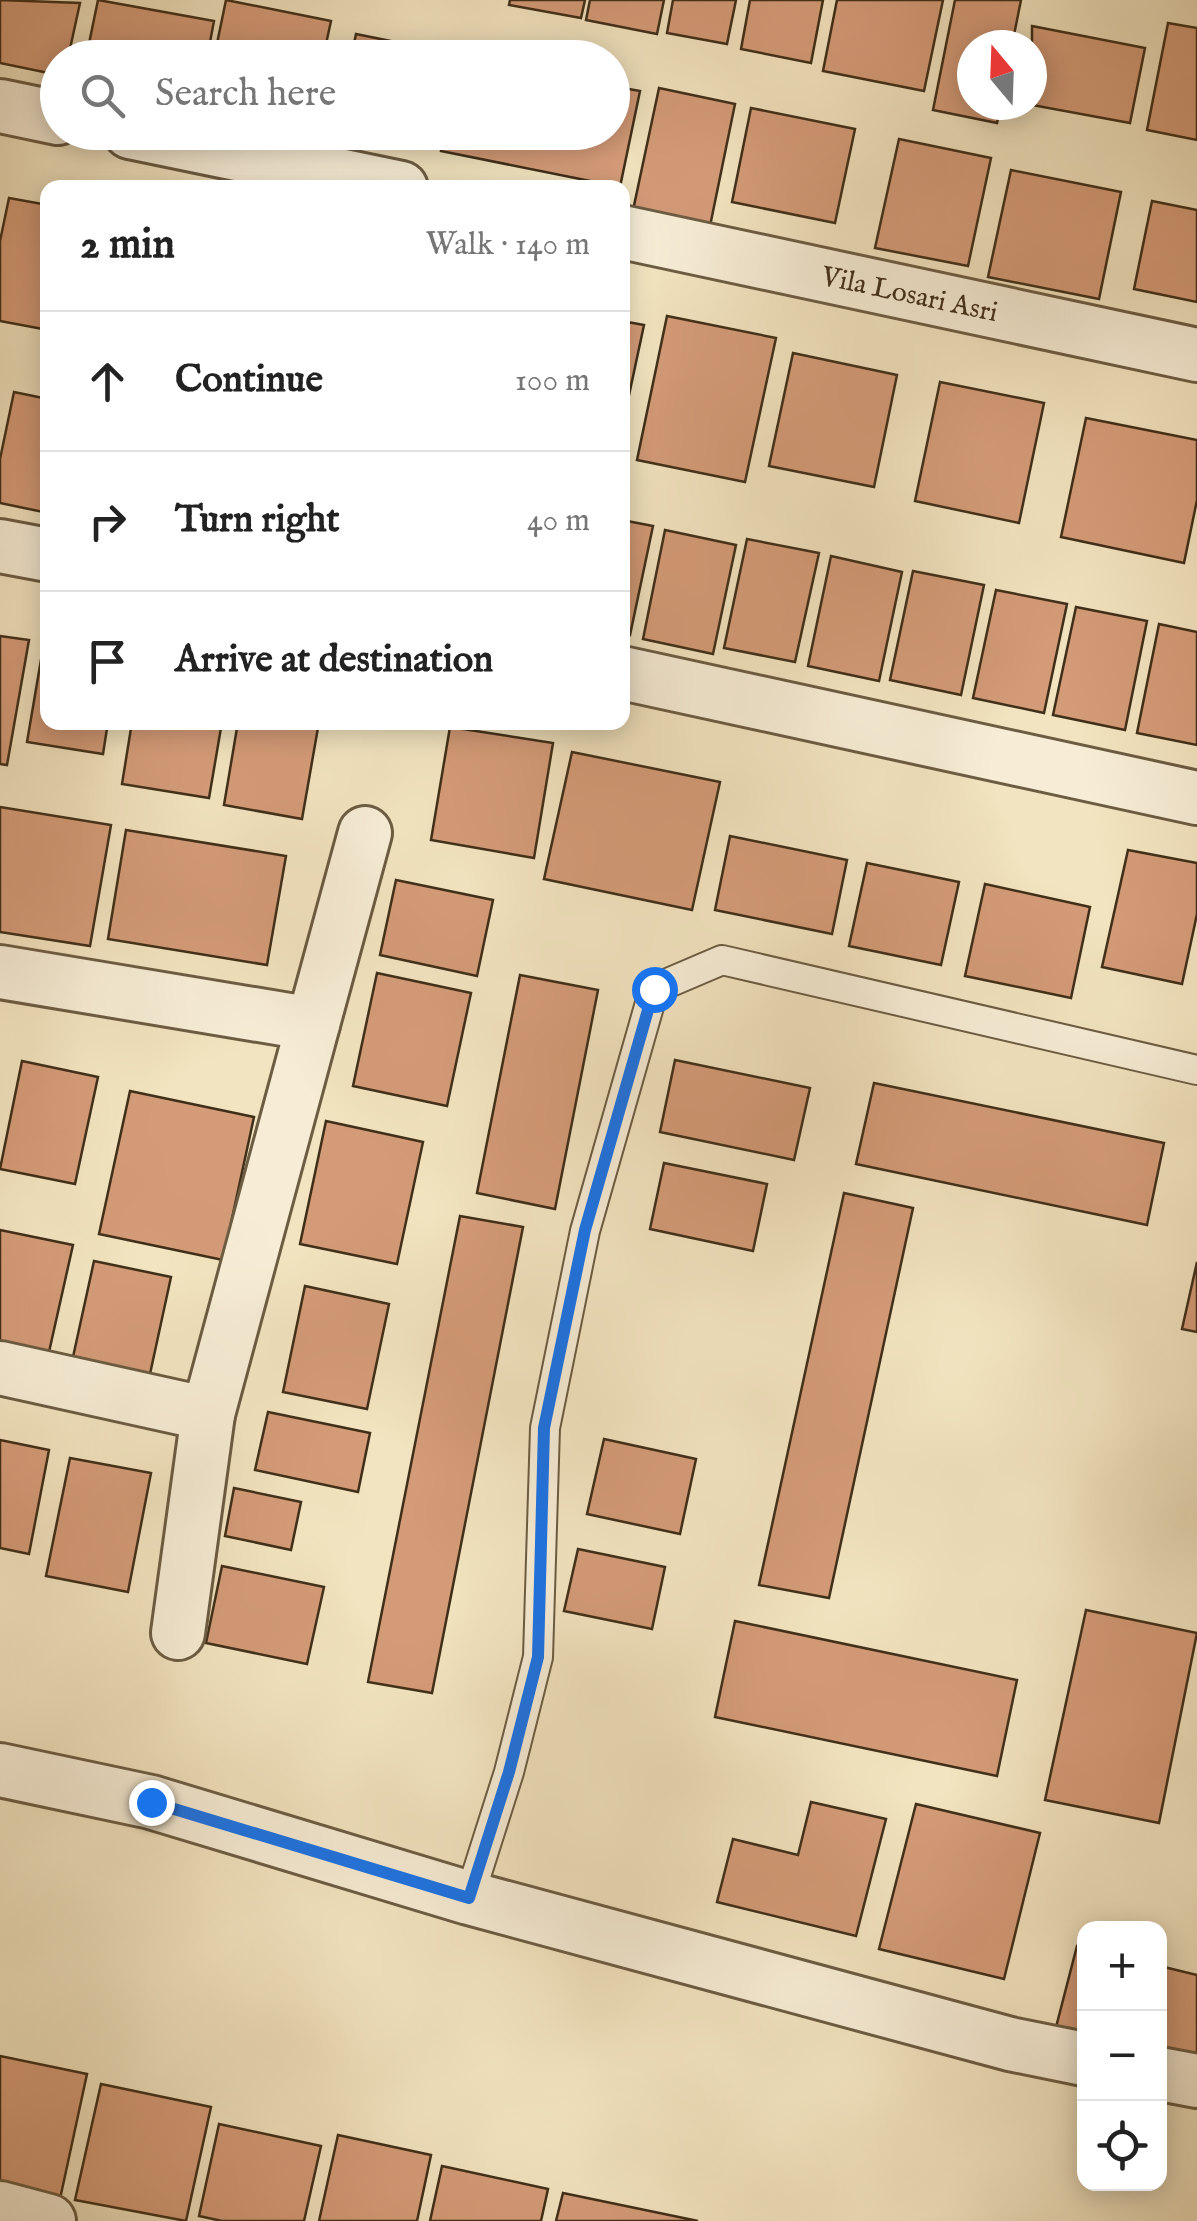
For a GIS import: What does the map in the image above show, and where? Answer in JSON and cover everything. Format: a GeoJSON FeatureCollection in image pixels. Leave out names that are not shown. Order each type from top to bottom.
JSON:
{"type":"FeatureCollection","features":[{"type":"Feature","properties":{"kind":"street"},"geometry":{"type":"LineString","coordinates":[[0,106],[40,114]]}},
{"type":"Feature","properties":{"kind":"street"},"geometry":{"type":"LineString","coordinates":[[217,150],[362,180]]}},
{"type":"Feature","properties":{"kind":"street","name":"Vila Losari Asri"},"geometry":{"type":"LineString","coordinates":[[630,234],[1197,355]]}},
{"type":"Feature","properties":{"kind":"street"},"geometry":{"type":"LineString","coordinates":[[0,546],[40,554]]}},
{"type":"Feature","properties":{"kind":"street"},"geometry":{"type":"LineString","coordinates":[[630,674],[1197,798]]}},
{"type":"Feature","properties":{"kind":"street"},"geometry":{"type":"LineString","coordinates":[[178,1633],[208,1414],[365,833]]}},
{"type":"Feature","properties":{"kind":"street"},"geometry":{"type":"LineString","coordinates":[[0,972],[314,1024]]}},
{"type":"Feature","properties":{"kind":"street"},"geometry":{"type":"LineString","coordinates":[[0,1368],[208,1414]]}},
{"type":"Feature","properties":{"kind":"street"},"geometry":{"type":"LineString","coordinates":[[0,1770],[151,1802],[469,1898],[1010,2044],[1077,2058]]}},
{"type":"Feature","properties":{"kind":"street"},"geometry":{"type":"LineString","coordinates":[[1167,2075],[1197,2081]]}},
{"type":"Feature","properties":{"kind":"street"},"geometry":{"type":"LineString","coordinates":[[0,2208],[49,2221]]}},
{"type":"Feature","properties":{"kind":"lane"},"geometry":{"type":"LineString","coordinates":[[469,1898],[509,1772],[538,1657],[544,1428],[585,1230],[654,989],[722,960],[1197,1070]]}},
{"type":"Feature","properties":{"kind":"building"},"geometry":{"type":"Polygon","coordinates":[[[0,0],[80,3],[72,40],[40,40],[40,71],[0,63],[0,0]]]}},
{"type":"Feature","properties":{"kind":"building"},"geometry":{"type":"Polygon","coordinates":[[[98,0],[214,21],[210,40],[90,40],[98,0]]]}},
{"type":"Feature","properties":{"kind":"building"},"geometry":{"type":"Polygon","coordinates":[[[226,0],[331,21],[327,40],[218,40],[226,0]]]}},
{"type":"Feature","properties":{"kind":"building"},"geometry":{"type":"Polygon","coordinates":[[[510,0],[585,0],[581,18],[509,5],[510,0]]]}},
{"type":"Feature","properties":{"kind":"building"},"geometry":{"type":"Polygon","coordinates":[[[590,0],[664,0],[657,34],[586,20],[590,0]]]}},
{"type":"Feature","properties":{"kind":"building"},"geometry":{"type":"Polygon","coordinates":[[[673,0],[736,0],[727,44],[667,33],[673,0]]]}},
{"type":"Feature","properties":{"kind":"building"},"geometry":{"type":"Polygon","coordinates":[[[750,0],[823,0],[811,63],[741,49],[750,0]]]}},
{"type":"Feature","properties":{"kind":"building"},"geometry":{"type":"Polygon","coordinates":[[[837,0],[943,0],[924,91],[823,71],[837,0]]]}},
{"type":"Feature","properties":{"kind":"building"},"geometry":{"type":"Polygon","coordinates":[[[955,0],[1021,0],[1015,30],[957,30],[957,115],[933,110],[955,0]]]}},
{"type":"Feature","properties":{"kind":"building"},"geometry":{"type":"Polygon","coordinates":[[[1168,23],[1197,28],[1197,140],[1147,130],[1168,23]]]}},
{"type":"Feature","properties":{"kind":"building"},"geometry":{"type":"Polygon","coordinates":[[[1032,26],[1145,48],[1130,123],[1047,108],[1047,30],[1032,30],[1032,26]]]}},
{"type":"Feature","properties":{"kind":"building"},"geometry":{"type":"Polygon","coordinates":[[[356,34],[386,40],[355,40],[356,34]]]}},
{"type":"Feature","properties":{"kind":"building"},"geometry":{"type":"Polygon","coordinates":[[[659,88],[735,104],[709,231],[632,215],[659,88]]]}},
{"type":"Feature","properties":{"kind":"building"},"geometry":{"type":"Polygon","coordinates":[[[630,89],[640,91],[630,139],[630,89]]]}},
{"type":"Feature","properties":{"kind":"building"},"geometry":{"type":"Polygon","coordinates":[[[751,108],[855,129],[835,223],[732,202],[751,108]]]}},
{"type":"Feature","properties":{"kind":"building"},"geometry":{"type":"Polygon","coordinates":[[[899,139],[991,158],[968,266],[875,248],[899,139]]]}},
{"type":"Feature","properties":{"kind":"building"},"geometry":{"type":"Polygon","coordinates":[[[628,150],[621,180],[585,180],[441,151],[628,150]]]}},
{"type":"Feature","properties":{"kind":"building"},"geometry":{"type":"Polygon","coordinates":[[[1011,170],[1121,192],[1099,299],[988,277],[1011,170]]]}},
{"type":"Feature","properties":{"kind":"building"},"geometry":{"type":"Polygon","coordinates":[[[9,198],[40,204],[40,328],[0,321],[0,241],[9,198]]]}},
{"type":"Feature","properties":{"kind":"building"},"geometry":{"type":"Polygon","coordinates":[[[1152,201],[1197,210],[1197,302],[1134,289],[1152,201]]]}},
{"type":"Feature","properties":{"kind":"building"},"geometry":{"type":"Polygon","coordinates":[[[667,316],[776,338],[745,482],[637,460],[667,316]]]}},
{"type":"Feature","properties":{"kind":"building"},"geometry":{"type":"Polygon","coordinates":[[[630,322],[644,325],[630,391],[630,322]]]}},
{"type":"Feature","properties":{"kind":"building"},"geometry":{"type":"Polygon","coordinates":[[[793,353],[897,375],[874,487],[769,466],[793,353]]]}},
{"type":"Feature","properties":{"kind":"building"},"geometry":{"type":"Polygon","coordinates":[[[940,382],[1044,403],[1019,523],[915,501],[940,382]]]}},
{"type":"Feature","properties":{"kind":"building"},"geometry":{"type":"Polygon","coordinates":[[[14,392],[40,397],[40,511],[0,503],[0,459],[14,392]]]}},
{"type":"Feature","properties":{"kind":"building"},"geometry":{"type":"Polygon","coordinates":[[[1086,418],[1197,440],[1197,500],[1184,563],[1061,537],[1086,418]]]}},
{"type":"Feature","properties":{"kind":"building"},"geometry":{"type":"Polygon","coordinates":[[[630,522],[653,526],[630,635],[630,522]]]}},
{"type":"Feature","properties":{"kind":"building"},"geometry":{"type":"Polygon","coordinates":[[[665,530],[736,545],[713,654],[643,639],[665,530]]]}},
{"type":"Feature","properties":{"kind":"building"},"geometry":{"type":"Polygon","coordinates":[[[747,539],[819,553],[795,662],[724,648],[747,539]]]}},
{"type":"Feature","properties":{"kind":"building"},"geometry":{"type":"Polygon","coordinates":[[[831,556],[902,572],[879,681],[808,666],[831,556]]]}},
{"type":"Feature","properties":{"kind":"building"},"geometry":{"type":"Polygon","coordinates":[[[913,571],[984,585],[961,695],[890,680],[913,571]]]}},
{"type":"Feature","properties":{"kind":"building"},"geometry":{"type":"Polygon","coordinates":[[[996,590],[1067,604],[1044,713],[973,698],[996,590]]]}},
{"type":"Feature","properties":{"kind":"building"},"geometry":{"type":"Polygon","coordinates":[[[1076,607],[1147,621],[1125,730],[1053,715],[1076,607]]]}},
{"type":"Feature","properties":{"kind":"building"},"geometry":{"type":"Polygon","coordinates":[[[1159,624],[1197,632],[1197,745],[1137,733],[1159,624]]]}},
{"type":"Feature","properties":{"kind":"building"},"geometry":{"type":"Polygon","coordinates":[[[0,636],[29,640],[7,765],[0,764],[0,636]]]}},
{"type":"Feature","properties":{"kind":"building"},"geometry":{"type":"Polygon","coordinates":[[[40,666],[40,730],[107,730],[103,754],[27,742],[40,666]]]}},
{"type":"Feature","properties":{"kind":"building"},"geometry":{"type":"Polygon","coordinates":[[[131,730],[221,730],[209,798],[122,784],[131,730]]]}},
{"type":"Feature","properties":{"kind":"building"},"geometry":{"type":"Polygon","coordinates":[[[237,730],[318,730],[302,819],[224,805],[237,730]]]}},
{"type":"Feature","properties":{"kind":"building"},"geometry":{"type":"Polygon","coordinates":[[[449,730],[553,743],[534,858],[431,840],[449,730]]]}},
{"type":"Feature","properties":{"kind":"building"},"geometry":{"type":"Polygon","coordinates":[[[572,752],[720,782],[692,910],[544,879],[572,752]]]}},
{"type":"Feature","properties":{"kind":"building"},"geometry":{"type":"Polygon","coordinates":[[[0,807],[111,825],[90,946],[0,932],[0,807]]]}},
{"type":"Feature","properties":{"kind":"building"},"geometry":{"type":"Polygon","coordinates":[[[126,830],[286,856],[267,965],[108,939],[126,830]]]}},
{"type":"Feature","properties":{"kind":"building"},"geometry":{"type":"Polygon","coordinates":[[[730,836],[847,860],[832,934],[715,910],[730,836]]]}},
{"type":"Feature","properties":{"kind":"building"},"geometry":{"type":"Polygon","coordinates":[[[1128,850],[1197,863],[1197,914],[1182,984],[1102,967],[1128,850]]]}},
{"type":"Feature","properties":{"kind":"building"},"geometry":{"type":"Polygon","coordinates":[[[867,863],[959,882],[941,965],[849,946],[867,863]]]}},
{"type":"Feature","properties":{"kind":"building"},"geometry":{"type":"Polygon","coordinates":[[[396,880],[493,900],[477,976],[380,955],[396,880]]]}},
{"type":"Feature","properties":{"kind":"building"},"geometry":{"type":"Polygon","coordinates":[[[985,884],[1090,907],[1071,998],[965,976],[985,884]]]}},
{"type":"Feature","properties":{"kind":"building"},"geometry":{"type":"Polygon","coordinates":[[[377,973],[471,993],[447,1106],[353,1086],[377,973]]]}},
{"type":"Feature","properties":{"kind":"building"},"geometry":{"type":"Polygon","coordinates":[[[520,975],[598,990],[555,1209],[477,1193],[520,975]]]}},
{"type":"Feature","properties":{"kind":"building"},"geometry":{"type":"Polygon","coordinates":[[[675,1060],[810,1088],[794,1160],[660,1132],[675,1060]]]}},
{"type":"Feature","properties":{"kind":"building"},"geometry":{"type":"Polygon","coordinates":[[[22,1061],[98,1077],[75,1184],[0,1169],[22,1061]]]}},
{"type":"Feature","properties":{"kind":"building"},"geometry":{"type":"Polygon","coordinates":[[[874,1083],[1164,1143],[1147,1225],[856,1164],[874,1083]]]}},
{"type":"Feature","properties":{"kind":"building"},"geometry":{"type":"Polygon","coordinates":[[[130,1091],[254,1117],[223,1260],[99,1234],[130,1091]]]}},
{"type":"Feature","properties":{"kind":"building"},"geometry":{"type":"Polygon","coordinates":[[[326,1121],[423,1142],[397,1264],[300,1244],[326,1121]]]}},
{"type":"Feature","properties":{"kind":"building"},"geometry":{"type":"Polygon","coordinates":[[[664,1163],[767,1184],[753,1251],[650,1229],[664,1163]]]}},
{"type":"Feature","properties":{"kind":"building"},"geometry":{"type":"Polygon","coordinates":[[[844,1193],[913,1208],[829,1598],[759,1585],[844,1193]]]}},
{"type":"Feature","properties":{"kind":"building"},"geometry":{"type":"Polygon","coordinates":[[[460,1216],[523,1227],[432,1693],[368,1682],[460,1216]]]}},
{"type":"Feature","properties":{"kind":"building"},"geometry":{"type":"Polygon","coordinates":[[[0,1230],[73,1245],[49,1352],[0,1341],[0,1230]]]}},
{"type":"Feature","properties":{"kind":"building"},"geometry":{"type":"Polygon","coordinates":[[[94,1261],[171,1277],[150,1374],[73,1357],[94,1261]]]}},
{"type":"Feature","properties":{"kind":"building"},"geometry":{"type":"Polygon","coordinates":[[[1197,1262],[1197,1332],[1182,1329],[1197,1262]]]}},
{"type":"Feature","properties":{"kind":"building"},"geometry":{"type":"Polygon","coordinates":[[[305,1286],[389,1304],[367,1409],[283,1392],[305,1286]]]}},
{"type":"Feature","properties":{"kind":"building"},"geometry":{"type":"Polygon","coordinates":[[[268,1412],[370,1433],[358,1492],[255,1470],[268,1412]]]}},
{"type":"Feature","properties":{"kind":"building"},"geometry":{"type":"Polygon","coordinates":[[[604,1439],[696,1459],[680,1534],[587,1514],[604,1439]]]}},
{"type":"Feature","properties":{"kind":"building"},"geometry":{"type":"Polygon","coordinates":[[[0,1440],[49,1450],[29,1554],[0,1548],[0,1440]]]}},
{"type":"Feature","properties":{"kind":"building"},"geometry":{"type":"Polygon","coordinates":[[[70,1458],[151,1473],[128,1592],[46,1576],[70,1458]]]}},
{"type":"Feature","properties":{"kind":"building"},"geometry":{"type":"Polygon","coordinates":[[[234,1488],[301,1502],[291,1550],[225,1536],[234,1488]]]}},
{"type":"Feature","properties":{"kind":"building"},"geometry":{"type":"Polygon","coordinates":[[[578,1549],[665,1567],[652,1629],[564,1611],[578,1549]]]}},
{"type":"Feature","properties":{"kind":"building"},"geometry":{"type":"Polygon","coordinates":[[[222,1566],[324,1587],[307,1664],[206,1643],[222,1566]]]}},
{"type":"Feature","properties":{"kind":"building"},"geometry":{"type":"Polygon","coordinates":[[[1086,1610],[1197,1633],[1159,1823],[1045,1800],[1086,1610]]]}},
{"type":"Feature","properties":{"kind":"building"},"geometry":{"type":"Polygon","coordinates":[[[735,1621],[1017,1680],[997,1776],[715,1717],[735,1621]]]}},
{"type":"Feature","properties":{"kind":"building"},"geometry":{"type":"Polygon","coordinates":[[[811,1802],[886,1819],[856,1936],[717,1902],[733,1839],[798,1855],[811,1802]]]}},
{"type":"Feature","properties":{"kind":"building"},"geometry":{"type":"Polygon","coordinates":[[[916,1804],[1040,1833],[1004,1979],[879,1949],[916,1804]]]}},
{"type":"Feature","properties":{"kind":"building"},"geometry":{"type":"Polygon","coordinates":[[[1077,1946],[1077,2040],[1054,2035],[1077,1946]]]}},
{"type":"Feature","properties":{"kind":"building"},"geometry":{"type":"Polygon","coordinates":[[[1167,1968],[1197,1975],[1197,2070],[1167,2063],[1167,1968]]]}},
{"type":"Feature","properties":{"kind":"building"},"geometry":{"type":"Polygon","coordinates":[[[0,2056],[87,2074],[60,2199],[0,2186],[0,2056]]]}},
{"type":"Feature","properties":{"kind":"building"},"geometry":{"type":"Polygon","coordinates":[[[101,2084],[211,2107],[186,2221],[75,2200],[101,2084]]]}},
{"type":"Feature","properties":{"kind":"building"},"geometry":{"type":"Polygon","coordinates":[[[219,2124],[321,2146],[304,2221],[222,2221],[199,2216],[219,2124]]]}},
{"type":"Feature","properties":{"kind":"building"},"geometry":{"type":"Polygon","coordinates":[[[338,2135],[431,2155],[417,2221],[319,2221],[338,2135]]]}},
{"type":"Feature","properties":{"kind":"building"},"geometry":{"type":"Polygon","coordinates":[[[442,2166],[548,2189],[541,2221],[430,2221],[442,2166]]]}},
{"type":"Feature","properties":{"kind":"building"},"geometry":{"type":"Polygon","coordinates":[[[563,2193],[698,2221],[556,2221],[563,2193]]]}},
{"type":"Feature","properties":{"kind":"route"},"geometry":{"type":"LineString","coordinates":[[151,1802],[469,1898],[509,1772],[538,1657],[544,1428],[585,1230],[631,1058],[654,989]]}}]}
